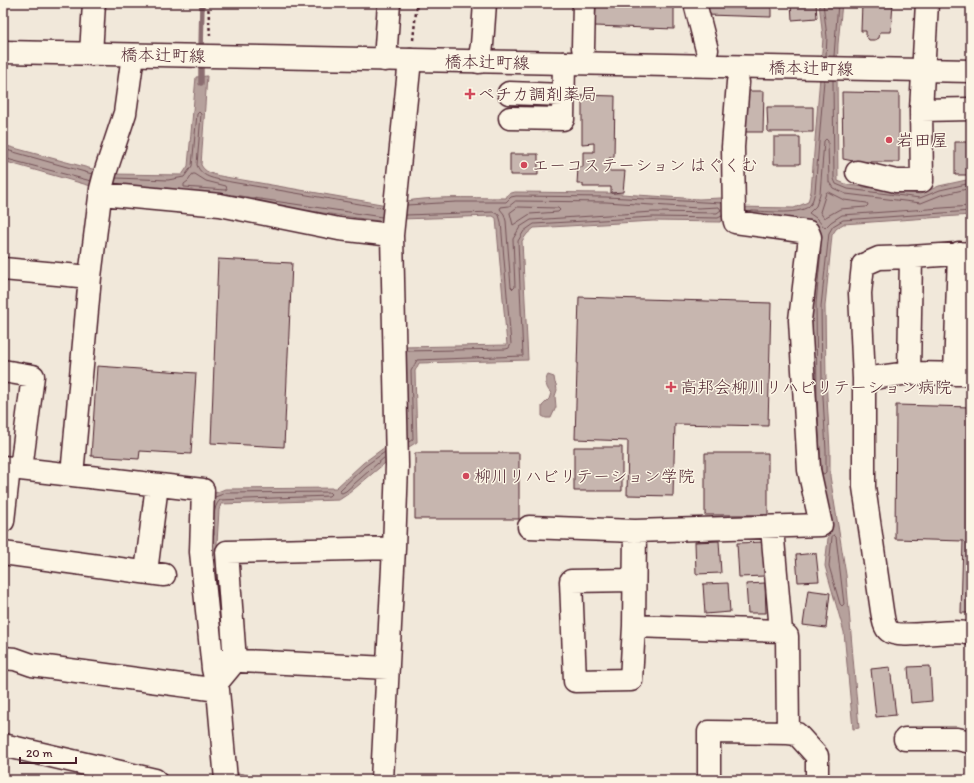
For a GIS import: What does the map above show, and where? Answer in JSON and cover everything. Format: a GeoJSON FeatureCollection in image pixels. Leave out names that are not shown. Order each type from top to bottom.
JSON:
{"type":"FeatureCollection","features":[{"type":"Feature","properties":{"kind":"street"},"geometry":{"type":"LineString","coordinates":[[91,54],[94,3]]}},
{"type":"Feature","properties":{"kind":"street"},"geometry":{"type":"LineString","coordinates":[[386,60],[389,3]]}},
{"type":"Feature","properties":{"kind":"street"},"geometry":{"type":"LineString","coordinates":[[479,62],[482,45],[485,3]]}},
{"type":"Feature","properties":{"kind":"street"},"geometry":{"type":"LineString","coordinates":[[583,48],[584,3]]}},
{"type":"Feature","properties":{"kind":"street"},"geometry":{"type":"LineString","coordinates":[[695,3],[707,50]]}},
{"type":"Feature","properties":{"kind":"street"},"geometry":{"type":"LineString","coordinates":[[857,172],[896,181],[922,181],[921,110],[927,3]]}},
{"type":"Feature","properties":{"kind":"street","name":"橋本辻町線"},"geometry":{"type":"LineString","coordinates":[[3,52],[386,60],[412,52],[479,62],[971,71]]}},
{"type":"Feature","properties":{"kind":"street"},"geometry":{"type":"LineString","coordinates":[[382,780],[397,465],[393,229],[412,52]]}},
{"type":"Feature","properties":{"kind":"street"},"geometry":{"type":"LineString","coordinates":[[72,475],[90,278],[103,185],[125,113],[133,55]]}},
{"type":"Feature","properties":{"kind":"street"},"geometry":{"type":"LineString","coordinates":[[510,118],[563,119],[564,63]]}},
{"type":"Feature","properties":{"kind":"street"},"geometry":{"type":"LineString","coordinates":[[529,528],[635,531],[772,528],[821,525],[810,470],[800,320],[810,237],[808,232],[735,222],[733,147],[738,82]]}},
{"type":"Feature","properties":{"kind":"street"},"geometry":{"type":"LineString","coordinates":[[509,93],[563,95]]}},
{"type":"Feature","properties":{"kind":"street"},"geometry":{"type":"LineString","coordinates":[[921,110],[971,109]]}},
{"type":"Feature","properties":{"kind":"street"},"geometry":{"type":"LineString","coordinates":[[103,185],[220,205],[339,229],[393,229]]}},
{"type":"Feature","properties":{"kind":"street"},"geometry":{"type":"LineString","coordinates":[[864,379],[908,373],[963,374],[965,253],[879,258],[863,264],[860,293],[864,379],[864,487],[884,622],[889,631],[898,636],[912,634],[971,634]]}},
{"type":"Feature","properties":{"kind":"street"},"geometry":{"type":"LineString","coordinates":[[908,373],[911,257]]}},
{"type":"Feature","properties":{"kind":"street"},"geometry":{"type":"LineString","coordinates":[[3,269],[90,278]]}},
{"type":"Feature","properties":{"kind":"street"},"geometry":{"type":"LineString","coordinates":[[3,371],[33,376],[11,468],[3,521]]}},
{"type":"Feature","properties":{"kind":"street"},"geometry":{"type":"LineString","coordinates":[[11,468],[203,490],[200,552],[212,660],[217,687],[226,780]]}},
{"type":"Feature","properties":{"kind":"street"},"geometry":{"type":"LineString","coordinates":[[3,554],[155,574],[157,485]]}},
{"type":"Feature","properties":{"kind":"street"},"geometry":{"type":"LineString","coordinates":[[772,528],[781,631]]}},
{"type":"Feature","properties":{"kind":"street"},"geometry":{"type":"LineString","coordinates":[[634,580],[571,581],[575,681],[631,680],[634,626],[635,531]]}},
{"type":"Feature","properties":{"kind":"street"},"geometry":{"type":"LineString","coordinates":[[217,687],[236,661],[227,552],[394,548]]}},
{"type":"Feature","properties":{"kind":"street"},"geometry":{"type":"LineString","coordinates":[[634,626],[781,631],[787,636],[788,733]]}},
{"type":"Feature","properties":{"kind":"street"},"geometry":{"type":"LineString","coordinates":[[3,658],[15,659],[32,665],[217,687]]}},
{"type":"Feature","properties":{"kind":"street"},"geometry":{"type":"LineString","coordinates":[[212,660],[388,668]]}},
{"type":"Feature","properties":{"kind":"street"},"geometry":{"type":"LineString","coordinates":[[709,780],[708,732],[797,734],[817,756],[817,780]]}},
{"type":"Feature","properties":{"kind":"street"},"geometry":{"type":"LineString","coordinates":[[905,739],[957,739],[971,742]]}},
{"type":"Feature","properties":{"kind":"street"},"geometry":{"type":"LineString","coordinates":[[3,745],[79,771],[155,780]]}},
{"type":"Feature","properties":{"kind":"path"},"geometry":{"type":"LineString","coordinates":[[202,56],[208,3]]}},
{"type":"Feature","properties":{"kind":"path"},"geometry":{"type":"LineString","coordinates":[[412,52],[417,3]]}},
{"type":"Feature","properties":{"kind":"water"},"geometry":{"type":"Polygon","coordinates":[[[819,3],[842,3],[837,73],[838,181],[848,185],[920,194],[939,186],[971,179],[971,215],[843,224],[836,229],[832,235],[825,306],[830,476],[846,575],[859,728],[853,729],[844,632],[825,566],[829,529],[817,468],[813,400],[812,303],[817,246],[730,215],[720,222],[653,221],[534,228],[522,241],[528,360],[419,363],[415,371],[417,442],[391,458],[339,500],[221,504],[219,510],[217,543],[227,654],[215,648],[210,495],[225,489],[336,488],[363,463],[403,434],[401,347],[507,345],[496,218],[493,216],[401,219],[385,222],[235,200],[91,186],[3,161],[3,145],[111,174],[182,175],[188,166],[196,77],[207,76],[201,165],[206,171],[218,176],[387,205],[431,198],[506,198],[508,194],[515,192],[606,193],[699,199],[721,198],[737,207],[794,208],[808,202],[811,191],[823,38],[819,3]]]}},
{"type":"Feature","properties":{"kind":"water"},"geometry":{"type":"Polygon","coordinates":[[[548,375],[554,377],[557,390],[555,396],[556,407],[551,418],[542,416],[542,406],[549,399],[551,393],[546,384],[548,375]]]}},
{"type":"Feature","properties":{"kind":"water"},"geometry":{"type":"Polygon","coordinates":[[[233,772],[273,780],[234,780],[233,772]]]}},
{"type":"Feature","properties":{"kind":"building"},"geometry":{"type":"Polygon","coordinates":[[[596,3],[674,3],[674,29],[595,26],[596,3]]]}},
{"type":"Feature","properties":{"kind":"building"},"geometry":{"type":"Polygon","coordinates":[[[707,3],[771,3],[771,17],[707,15],[707,3]]]}},
{"type":"Feature","properties":{"kind":"building"},"geometry":{"type":"Polygon","coordinates":[[[791,3],[816,3],[817,18],[792,20],[791,3]]]}},
{"type":"Feature","properties":{"kind":"building"},"geometry":{"type":"Polygon","coordinates":[[[862,3],[893,3],[891,32],[880,32],[879,38],[869,40],[866,36],[866,31],[861,31],[862,3]]]}},
{"type":"Feature","properties":{"kind":"building"},"geometry":{"type":"Polygon","coordinates":[[[746,91],[764,91],[763,132],[745,132],[746,91]]]}},
{"type":"Feature","properties":{"kind":"building"},"geometry":{"type":"Polygon","coordinates":[[[842,92],[899,93],[899,162],[858,162],[843,159],[842,92]]]}},
{"type":"Feature","properties":{"kind":"building"},"geometry":{"type":"Polygon","coordinates":[[[582,95],[615,96],[614,157],[610,157],[609,171],[625,171],[623,192],[611,193],[611,187],[583,187],[583,184],[577,184],[578,167],[583,167],[583,152],[594,152],[594,143],[582,144],[582,95]]]}},
{"type":"Feature","properties":{"kind":"building"},"geometry":{"type":"Polygon","coordinates":[[[767,107],[813,107],[813,132],[768,132],[767,107]]]}},
{"type":"Feature","properties":{"kind":"building"},"geometry":{"type":"Polygon","coordinates":[[[774,137],[800,137],[800,164],[774,164],[774,137]]]}},
{"type":"Feature","properties":{"kind":"building"},"geometry":{"type":"Polygon","coordinates":[[[955,142],[971,142],[971,175],[955,175],[955,142]]]}},
{"type":"Feature","properties":{"kind":"building","name":"エーコステーション はぐくむ"},"geometry":{"type":"Polygon","coordinates":[[[510,154],[538,154],[538,175],[510,175],[510,154]]]}},
{"type":"Feature","properties":{"kind":"building"},"geometry":{"type":"Polygon","coordinates":[[[218,259],[292,263],[284,447],[211,443],[218,259]]]}},
{"type":"Feature","properties":{"kind":"building"},"geometry":{"type":"Polygon","coordinates":[[[579,297],[771,303],[768,426],[675,424],[673,496],[627,495],[628,441],[575,439],[579,297]]]}},
{"type":"Feature","properties":{"kind":"building"},"geometry":{"type":"Polygon","coordinates":[[[97,366],[196,373],[191,454],[140,451],[139,459],[91,456],[97,366]]]}},
{"type":"Feature","properties":{"kind":"building"},"geometry":{"type":"Polygon","coordinates":[[[896,405],[971,407],[971,613],[961,613],[963,541],[895,539],[896,405]]]}},
{"type":"Feature","properties":{"kind":"building"},"geometry":{"type":"Polygon","coordinates":[[[574,447],[622,447],[622,491],[574,491],[574,447]]]}},
{"type":"Feature","properties":{"kind":"building"},"geometry":{"type":"Polygon","coordinates":[[[415,453],[519,453],[519,519],[415,519],[415,453]]]}},
{"type":"Feature","properties":{"kind":"building"},"geometry":{"type":"Polygon","coordinates":[[[705,453],[768,453],[768,515],[705,515],[705,453]]]}},
{"type":"Feature","properties":{"kind":"building"},"geometry":{"type":"Polygon","coordinates":[[[719,541],[721,573],[696,574],[695,542],[719,541]]]}},
{"type":"Feature","properties":{"kind":"building"},"geometry":{"type":"Polygon","coordinates":[[[764,542],[765,576],[739,577],[737,543],[764,542]]]}},
{"type":"Feature","properties":{"kind":"building"},"geometry":{"type":"Polygon","coordinates":[[[816,553],[819,581],[798,582],[796,555],[816,553]]]}},
{"type":"Feature","properties":{"kind":"building"},"geometry":{"type":"Polygon","coordinates":[[[728,583],[730,612],[705,614],[703,584],[728,583]]]}},
{"type":"Feature","properties":{"kind":"building"},"geometry":{"type":"Polygon","coordinates":[[[765,583],[766,613],[748,613],[746,584],[765,583]]]}},
{"type":"Feature","properties":{"kind":"building"},"geometry":{"type":"Polygon","coordinates":[[[808,590],[830,593],[826,628],[803,625],[808,590]]]}},
{"type":"Feature","properties":{"kind":"building"},"geometry":{"type":"Polygon","coordinates":[[[930,666],[932,701],[911,703],[908,667],[930,666]]]}},
{"type":"Feature","properties":{"kind":"building"},"geometry":{"type":"Polygon","coordinates":[[[890,667],[896,715],[876,717],[871,669],[890,667]]]}},
{"type":"Feature","properties":{"kind":"waterway"},"geometry":{"type":"LineString","coordinates":[[201,51],[202,3]]}},
{"type":"Feature","properties":{"kind":"waterway"},"geometry":{"type":"LineString","coordinates":[[201,59],[201,83]]}},
{"type":"Feature","properties":{"kind":"place","name":"ペチカ調剤薬局"},"geometry":{"type":"Point","coordinates":[470,94]}},
{"type":"Feature","properties":{"kind":"place","name":"岩田屋"},"geometry":{"type":"Point","coordinates":[889,140]}},
{"type":"Feature","properties":{"kind":"place","name":"エーコステーション はぐくむ"},"geometry":{"type":"Point","coordinates":[524,165]}},
{"type":"Feature","properties":{"kind":"place","name":"高邦会柳川リハビリテーション病院"},"geometry":{"type":"Point","coordinates":[671,387]}},
{"type":"Feature","properties":{"kind":"place","name":"柳川リハビリテーション学院"},"geometry":{"type":"Point","coordinates":[466,476]}}]}
